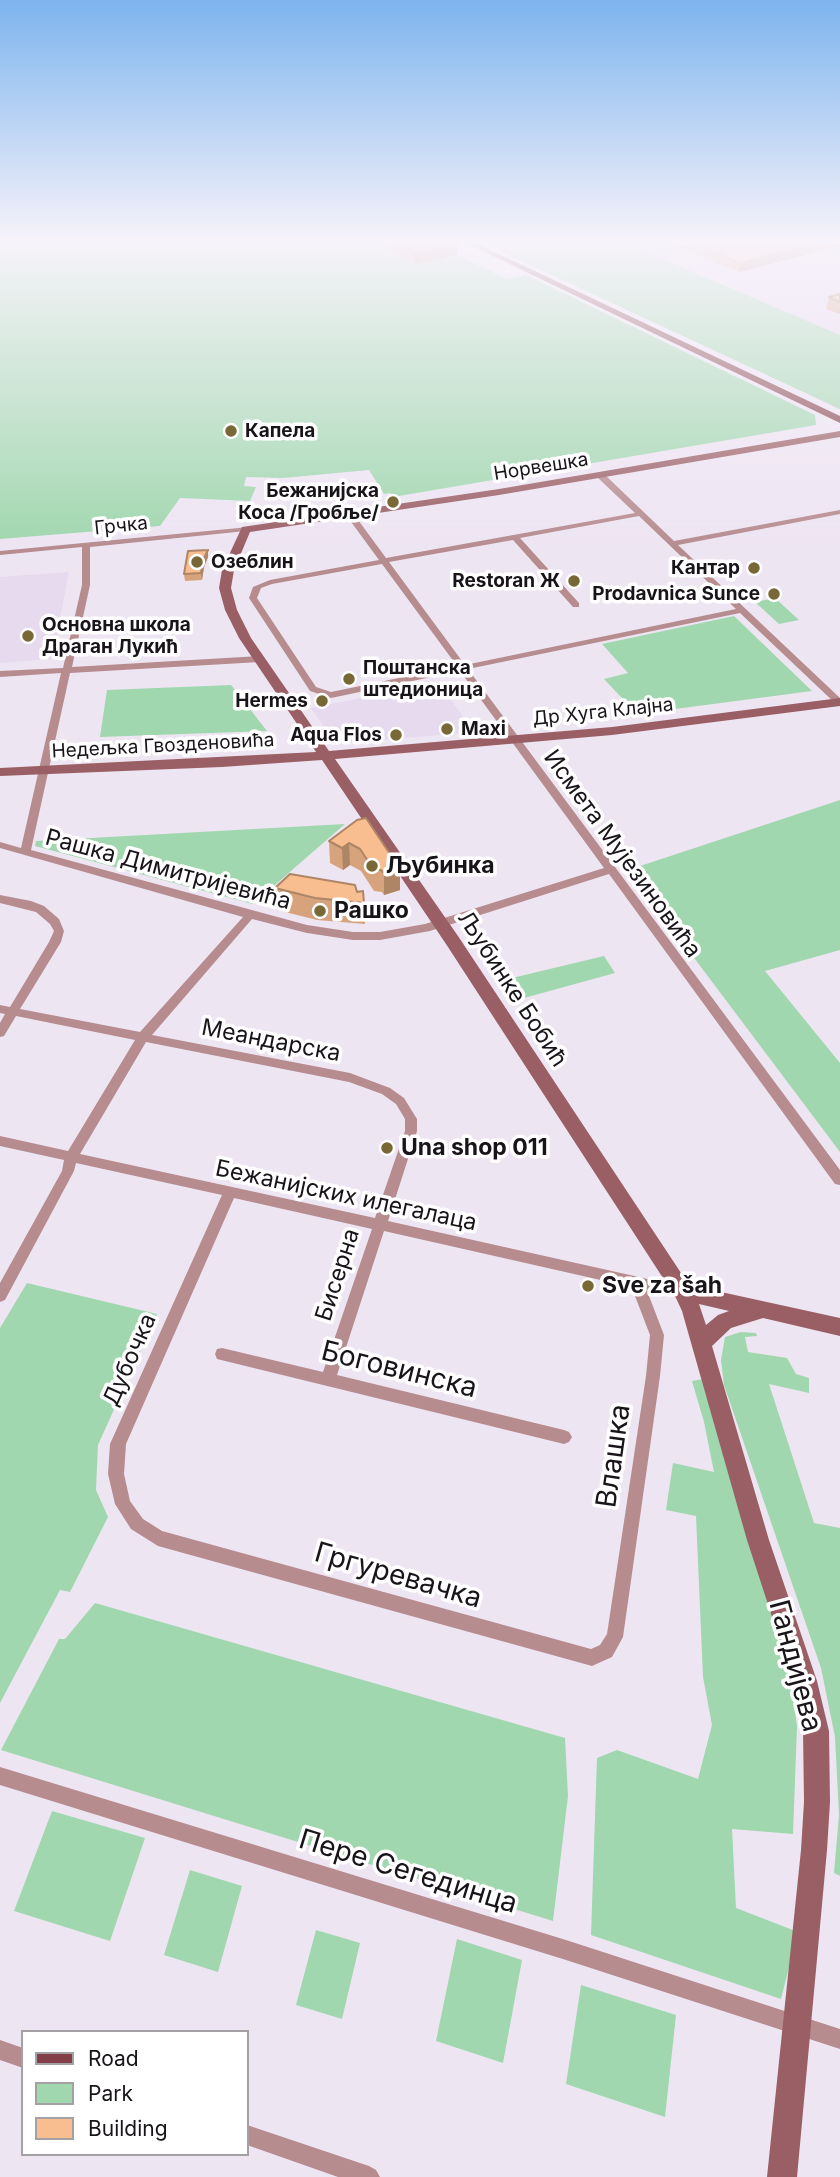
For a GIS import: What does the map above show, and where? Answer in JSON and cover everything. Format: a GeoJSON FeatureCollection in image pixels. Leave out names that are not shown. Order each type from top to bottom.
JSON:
{"type":"FeatureCollection","features":[{"type":"Feature","properties":{"kind":"main road"},"geometry":{"type":"LineString","coordinates":[[690,346],[840,420]]}},
{"type":"Feature","properties":{"kind":"main road"},"geometry":{"type":"LineString","coordinates":[[692,346],[840,413]]}},
{"type":"Feature","properties":{"kind":"main road","name":"Норвешка"},"geometry":{"type":"LineString","coordinates":[[246,529],[350,515],[840,434]]}},
{"type":"Feature","properties":{"kind":"main road","name":"Љубинке Бобић"},"geometry":{"type":"LineString","coordinates":[[246,529],[228,570],[226,597],[240,630],[442,924],[683,1292]]}},
{"type":"Feature","properties":{"kind":"main road","name":"Др Хуга Клајна"},"geometry":{"type":"LineString","coordinates":[[328,756],[515,741],[840,703]]}},
{"type":"Feature","properties":{"kind":"main road","name":"Недељка Гвозденовића"},"geometry":{"type":"LineString","coordinates":[[0,772],[328,756]]}},
{"type":"Feature","properties":{"kind":"main road"},"geometry":{"type":"LineString","coordinates":[[683,1292],[840,1326]]}},
{"type":"Feature","properties":{"kind":"main road","name":"Гандијева"},"geometry":{"type":"LineString","coordinates":[[683,1292],[701,1343],[758,1541],[806,1681],[816,1731],[816,1826],[782,2177]]}},
{"type":"Feature","properties":{"kind":"main road"},"geometry":{"type":"LineString","coordinates":[[701,1343],[725,1321],[762,1310]]}},
{"type":"Feature","properties":{"kind":"street"},"geometry":{"type":"LineString","coordinates":[[600,475],[840,703]]}},
{"type":"Feature","properties":{"kind":"street"},"geometry":{"type":"LineString","coordinates":[[673,544],[840,512]]}},
{"type":"Feature","properties":{"kind":"street"},"geometry":{"type":"LineString","coordinates":[[640,514],[270,582],[254,590],[253,598],[313,689],[325,694],[338,694],[742,610]]}},
{"type":"Feature","properties":{"kind":"street","name":"Исмета Мујезиновића"},"geometry":{"type":"LineString","coordinates":[[350,515],[840,1180]]}},
{"type":"Feature","properties":{"kind":"street","name":"Грчка"},"geometry":{"type":"LineString","coordinates":[[0,553],[246,529]]}},
{"type":"Feature","properties":{"kind":"street"},"geometry":{"type":"LineString","coordinates":[[515,537],[576,605]]}},
{"type":"Feature","properties":{"kind":"street"},"geometry":{"type":"LineString","coordinates":[[26,852],[86,585],[86,545]]}},
{"type":"Feature","properties":{"kind":"street"},"geometry":{"type":"LineString","coordinates":[[0,674],[260,659]]}},
{"type":"Feature","properties":{"kind":"street","name":"Рашка Димитријевића"},"geometry":{"type":"LineString","coordinates":[[0,845],[250,915],[307,929],[353,936],[380,936],[442,924],[609,870]]}},
{"type":"Feature","properties":{"kind":"street"},"geometry":{"type":"LineString","coordinates":[[0,899],[40,909],[55,922],[59,931],[52,948],[0,1033]]}},
{"type":"Feature","properties":{"kind":"street"},"geometry":{"type":"LineString","coordinates":[[0,1296],[68,1171],[71,1157],[142,1038],[250,915]]}},
{"type":"Feature","properties":{"kind":"street","name":"Меандарска"},"geometry":{"type":"LineString","coordinates":[[0,1009],[350,1078],[386,1091],[400,1101],[411,1119],[411,1131],[378,1224]]}},
{"type":"Feature","properties":{"kind":"street","name":"Бежанијских илегалаца"},"geometry":{"type":"LineString","coordinates":[[0,1142],[683,1292]]}},
{"type":"Feature","properties":{"kind":"street","name":"Дубочка"},"geometry":{"type":"LineString","coordinates":[[158,1538],[137,1524],[123,1504],[116,1474],[118,1444],[230,1192]]}},
{"type":"Feature","properties":{"kind":"street","name":"Бисерна"},"geometry":{"type":"LineString","coordinates":[[328,1379],[378,1224]]}},
{"type":"Feature","properties":{"kind":"street","name":"Влашка"},"geometry":{"type":"LineString","coordinates":[[615,1637],[657,1342],[655,1328],[642,1296],[645,1284]]}},
{"type":"Feature","properties":{"kind":"street","name":"Боговинска"},"geometry":{"type":"LineString","coordinates":[[222,1354],[564,1437]]}},
{"type":"Feature","properties":{"kind":"street","name":"Гргуревачка"},"geometry":{"type":"LineString","coordinates":[[158,1538],[592,1658],[606,1651],[615,1637]]}},
{"type":"Feature","properties":{"kind":"street","name":"Пере Сегединца"},"geometry":{"type":"LineString","coordinates":[[0,1776],[566,1950],[798,2026]]}},
{"type":"Feature","properties":{"kind":"street"},"geometry":{"type":"LineString","coordinates":[[798,2026],[840,2039]]}},
{"type":"Feature","properties":{"kind":"street"},"geometry":{"type":"LineString","coordinates":[[0,2050],[21,2057]]}},
{"type":"Feature","properties":{"kind":"street"},"geometry":{"type":"LineString","coordinates":[[248,2135],[369,2177]]}},
{"type":"Feature","properties":{"kind":"shaded area"},"geometry":{"type":"Polygon","coordinates":[[[706,346],[840,346],[840,410],[706,346]]]}},
{"type":"Feature","properties":{"kind":"shaded area","name":"Основна школа Драган Лукић"},"geometry":{"type":"Polygon","coordinates":[[[69,572],[52,659],[0,663],[0,577],[69,572]]]}},
{"type":"Feature","properties":{"kind":"shaded area"},"geometry":{"type":"Polygon","coordinates":[[[438,682],[474,732],[336,744],[311,708],[438,682]]]}},
{"type":"Feature","properties":{"kind":"green space"},"geometry":{"type":"Polygon","coordinates":[[[0,346],[672,346],[815,415],[816,425],[393,497],[390,493],[384,494],[369,470],[283,478],[246,477],[244,486],[256,487],[250,501],[180,498],[160,526],[0,539],[0,346]]]}},
{"type":"Feature","properties":{"kind":"green space"},"geometry":{"type":"Polygon","coordinates":[[[704,346],[840,346],[840,409],[704,346]]]}},
{"type":"Feature","properties":{"kind":"green space"},"geometry":{"type":"Polygon","coordinates":[[[775,598],[799,620],[779,624],[755,602],[775,598]]]}},
{"type":"Feature","properties":{"kind":"green space"},"geometry":{"type":"Polygon","coordinates":[[[734,616],[812,691],[637,714],[604,679],[628,673],[602,644],[734,616]]]}},
{"type":"Feature","properties":{"kind":"green space"},"geometry":{"type":"Polygon","coordinates":[[[231,685],[267,731],[100,737],[107,690],[231,685]]]}},
{"type":"Feature","properties":{"kind":"green space"},"geometry":{"type":"Polygon","coordinates":[[[840,800],[840,950],[765,971],[840,1063],[840,1152],[628,870],[840,800]]]}},
{"type":"Feature","properties":{"kind":"green space"},"geometry":{"type":"Polygon","coordinates":[[[345,824],[253,904],[35,846],[36,841],[345,824]]]}},
{"type":"Feature","properties":{"kind":"green space"},"geometry":{"type":"Polygon","coordinates":[[[604,956],[615,973],[524,998],[512,978],[604,956]]]}},
{"type":"Feature","properties":{"kind":"green space"},"geometry":{"type":"Polygon","coordinates":[[[27,1283],[157,1314],[98,1445],[96,1490],[108,1517],[70,1592],[60,1590],[0,1703],[0,1328],[27,1283]]]}},
{"type":"Feature","properties":{"kind":"green space"},"geometry":{"type":"Polygon","coordinates":[[[741,1332],[756,1333],[757,1336],[745,1337],[748,1352],[787,1358],[796,1374],[809,1378],[809,1393],[769,1384],[814,1523],[840,1528],[840,1876],[834,1873],[839,1815],[835,1737],[821,1668],[724,1385],[721,1360],[725,1337],[741,1332]]]}},
{"type":"Feature","properties":{"kind":"green space"},"geometry":{"type":"Polygon","coordinates":[[[703,1379],[787,1655],[797,1726],[793,1834],[732,1829],[736,1908],[798,1932],[781,1999],[591,1935],[597,1758],[617,1750],[698,1779],[712,1725],[703,1677],[696,1516],[666,1510],[673,1463],[714,1472],[692,1381],[703,1379]]]}},
{"type":"Feature","properties":{"kind":"green space"},"geometry":{"type":"Polygon","coordinates":[[[95,1603],[565,1738],[568,1796],[553,1921],[1,1750],[59,1639],[65,1639],[95,1603]]]}},
{"type":"Feature","properties":{"kind":"green space"},"geometry":{"type":"Polygon","coordinates":[[[52,1811],[145,1838],[110,1941],[14,1911],[52,1811]]]}},
{"type":"Feature","properties":{"kind":"green space"},"geometry":{"type":"Polygon","coordinates":[[[190,1870],[242,1886],[218,1972],[164,1955],[190,1870]]]}},
{"type":"Feature","properties":{"kind":"green space"},"geometry":{"type":"Polygon","coordinates":[[[316,1930],[360,1943],[342,2019],[296,2005],[316,1930]]]}},
{"type":"Feature","properties":{"kind":"green space"},"geometry":{"type":"Polygon","coordinates":[[[457,1939],[522,1960],[503,2063],[436,2041],[457,1939]]]}},
{"type":"Feature","properties":{"kind":"green space"},"geometry":{"type":"Polygon","coordinates":[[[581,1985],[676,2015],[665,2117],[566,2084],[581,1985]]]}},
{"type":"Feature","properties":{"kind":"building"},"geometry":{"type":"Polygon","coordinates":[[[208,550],[201,573],[184,574],[188,551],[208,550]]]}},
{"type":"Feature","properties":{"kind":"building"},"geometry":{"type":"Polygon","coordinates":[[[366,818],[400,869],[384,873],[374,870],[360,849],[349,843],[342,848],[329,841],[357,820],[366,818]]]}},
{"type":"Feature","properties":{"kind":"building"},"geometry":{"type":"Polygon","coordinates":[[[290,874],[355,885],[357,892],[363,891],[364,903],[315,898],[275,888],[290,874]]]}},
{"type":"Feature","properties":{"kind":"place","name":"Капела"},"geometry":{"type":"Point","coordinates":[231,431]}},
{"type":"Feature","properties":{"kind":"place","name":"Бежанијска Коса /Гробље/"},"geometry":{"type":"Point","coordinates":[393,502]}},
{"type":"Feature","properties":{"kind":"place","name":"Озеблин"},"geometry":{"type":"Point","coordinates":[197,562]}},
{"type":"Feature","properties":{"kind":"place","name":"Кантар"},"geometry":{"type":"Point","coordinates":[754,568]}},
{"type":"Feature","properties":{"kind":"place","name":"Restoran Ж"},"geometry":{"type":"Point","coordinates":[574,581]}},
{"type":"Feature","properties":{"kind":"place","name":"Prodavnica Sunce"},"geometry":{"type":"Point","coordinates":[774,594]}},
{"type":"Feature","properties":{"kind":"place","name":"Основна школа Драган Лукић"},"geometry":{"type":"Point","coordinates":[28,636]}},
{"type":"Feature","properties":{"kind":"place","name":"Поштанска штедионица"},"geometry":{"type":"Point","coordinates":[349,679]}},
{"type":"Feature","properties":{"kind":"place","name":"Hermes"},"geometry":{"type":"Point","coordinates":[322,701]}},
{"type":"Feature","properties":{"kind":"place","name":"Maxi"},"geometry":{"type":"Point","coordinates":[447,729]}},
{"type":"Feature","properties":{"kind":"place","name":"Aqua Flos"},"geometry":{"type":"Point","coordinates":[396,735]}},
{"type":"Feature","properties":{"kind":"place","name":"Љубинка"},"geometry":{"type":"Point","coordinates":[372,866]}},
{"type":"Feature","properties":{"kind":"place","name":"Рашко"},"geometry":{"type":"Point","coordinates":[320,911]}},
{"type":"Feature","properties":{"kind":"place","name":"Una shop 011"},"geometry":{"type":"Point","coordinates":[387,1148]}},
{"type":"Feature","properties":{"kind":"place","name":"Sve za šah"},"geometry":{"type":"Point","coordinates":[588,1286]}}]}
